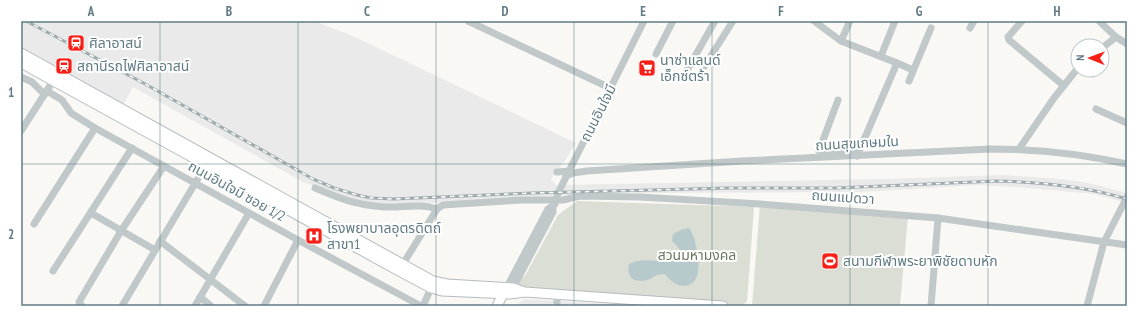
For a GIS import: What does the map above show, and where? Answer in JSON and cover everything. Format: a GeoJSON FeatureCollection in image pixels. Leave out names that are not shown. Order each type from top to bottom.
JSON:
{"type":"FeatureCollection","features":[{"type":"Feature","properties":{"kind":"main road"},"geometry":{"type":"LineString","coordinates":[[21,53],[206,165],[431,288],[442,290],[508,291],[557,294],[717,306]]}},
{"type":"Feature","properties":{"kind":"main road"},"geometry":{"type":"LineString","coordinates":[[21,63],[54,81],[105,104],[438,282],[508,291]]}},
{"type":"Feature","properties":{"kind":"main road","name":"ถนนอินใจมี"},"geometry":{"type":"LineString","coordinates":[[497,306],[508,291]]}},
{"type":"Feature","properties":{"kind":"main road","name":"ถนนอินใจมี"},"geometry":{"type":"LineString","coordinates":[[503,306],[508,291]]}},
{"type":"Feature","properties":{"kind":"street"},"geometry":{"type":"LineString","coordinates":[[468,21],[610,88]]}},
{"type":"Feature","properties":{"kind":"street","name":"ถนนอินใจมี"},"geometry":{"type":"LineString","coordinates":[[508,291],[548,209],[554,203],[572,163],[644,21]]}},
{"type":"Feature","properties":{"kind":"street"},"geometry":{"type":"LineString","coordinates":[[656,54],[674,21]]}},
{"type":"Feature","properties":{"kind":"street"},"geometry":{"type":"LineString","coordinates":[[686,72],[715,21]]}},
{"type":"Feature","properties":{"kind":"street"},"geometry":{"type":"LineString","coordinates":[[702,70],[733,21]]}},
{"type":"Feature","properties":{"kind":"street"},"geometry":{"type":"LineString","coordinates":[[814,21],[841,41],[913,70]]}},
{"type":"Feature","properties":{"kind":"street"},"geometry":{"type":"LineString","coordinates":[[841,41],[850,21]]}},
{"type":"Feature","properties":{"kind":"street"},"geometry":{"type":"LineString","coordinates":[[881,56],[896,21]]}},
{"type":"Feature","properties":{"kind":"street"},"geometry":{"type":"LineString","coordinates":[[970,28],[974,21]]}},
{"type":"Feature","properties":{"kind":"street"},"geometry":{"type":"LineString","coordinates":[[1022,21],[1008,37],[1009,40],[1063,86]]}},
{"type":"Feature","properties":{"kind":"street"},"geometry":{"type":"LineString","coordinates":[[1099,21],[1116,37],[1127,44]]}},
{"type":"Feature","properties":{"kind":"street"},"geometry":{"type":"LineString","coordinates":[[909,81],[931,28]]}},
{"type":"Feature","properties":{"kind":"street"},"geometry":{"type":"LineString","coordinates":[[1110,42],[1116,37]]}},
{"type":"Feature","properties":{"kind":"street"},"geometry":{"type":"LineString","coordinates":[[838,100],[820,151],[858,152],[897,63]]}},
{"type":"Feature","properties":{"kind":"street"},"geometry":{"type":"LineString","coordinates":[[32,82],[38,72]]}},
{"type":"Feature","properties":{"kind":"street","name":"ถนนอินใจมี ซอย 1/2"},"geometry":{"type":"LineString","coordinates":[[21,77],[32,82],[41,92],[46,92],[62,100],[71,112],[94,128],[248,213],[422,306]]}},
{"type":"Feature","properties":{"kind":"street"},"geometry":{"type":"LineString","coordinates":[[1019,149],[1070,78]]}},
{"type":"Feature","properties":{"kind":"street"},"geometry":{"type":"LineString","coordinates":[[21,131],[54,81]]}},
{"type":"Feature","properties":{"kind":"street"},"geometry":{"type":"LineString","coordinates":[[1096,109],[1127,123]]}},
{"type":"Feature","properties":{"kind":"street"},"geometry":{"type":"LineString","coordinates":[[34,224],[94,128]]}},
{"type":"Feature","properties":{"kind":"street"},"geometry":{"type":"LineString","coordinates":[[54,270],[132,148]]}},
{"type":"Feature","properties":{"kind":"street","name":"ถนนสุขเกษมใน"},"geometry":{"type":"LineString","coordinates":[[557,172],[567,174],[587,171],[858,152],[1019,149],[1069,154],[1127,164]]}},
{"type":"Feature","properties":{"kind":"street"},"geometry":{"type":"LineString","coordinates":[[572,163],[575,168],[587,171]]}},
{"type":"Feature","properties":{"kind":"street"},"geometry":{"type":"LineString","coordinates":[[122,306],[206,165]]}},
{"type":"Feature","properties":{"kind":"street"},"geometry":{"type":"LineString","coordinates":[[82,306],[79,302],[121,231],[164,166]]}},
{"type":"Feature","properties":{"kind":"street"},"geometry":{"type":"LineString","coordinates":[[315,188],[339,199],[358,204],[386,207],[428,206],[437,208]]}},
{"type":"Feature","properties":{"kind":"street"},"geometry":{"type":"LineString","coordinates":[[558,192],[560,196],[565,199]]}},
{"type":"Feature","properties":{"kind":"street","name":"ถนนแปดวา"},"geometry":{"type":"LineString","coordinates":[[565,199],[580,196],[655,198],[760,204],[938,218],[1127,245]]}},
{"type":"Feature","properties":{"kind":"street"},"geometry":{"type":"LineString","coordinates":[[1087,306],[1104,242],[1127,197]]}},
{"type":"Feature","properties":{"kind":"street"},"geometry":{"type":"LineString","coordinates":[[403,264],[437,208],[443,205],[458,203],[554,203],[565,199]]}},
{"type":"Feature","properties":{"kind":"street"},"geometry":{"type":"LineString","coordinates":[[91,213],[155,250]]}},
{"type":"Feature","properties":{"kind":"street"},"geometry":{"type":"LineString","coordinates":[[195,306],[248,213]]}},
{"type":"Feature","properties":{"kind":"street"},"geometry":{"type":"LineString","coordinates":[[931,306],[938,218]]}},
{"type":"Feature","properties":{"kind":"street"},"geometry":{"type":"LineString","coordinates":[[264,306],[298,240]]}},
{"type":"Feature","properties":{"kind":"street"},"geometry":{"type":"LineString","coordinates":[[160,241],[244,306]]}},
{"type":"Feature","properties":{"kind":"street"},"geometry":{"type":"LineString","coordinates":[[422,306],[431,288]]}},
{"type":"Feature","properties":{"kind":"street"},"geometry":{"type":"LineString","coordinates":[[557,294],[557,306]]}},
{"type":"Feature","properties":{"kind":"street"},"geometry":{"type":"LineString","coordinates":[[200,297],[211,306]]}},
{"type":"Feature","properties":{"kind":"shaded area"},"geometry":{"type":"Polygon","coordinates":[[[21,21],[314,21],[355,37],[576,143],[551,179],[556,185],[885,179],[1003,175],[1061,179],[1088,183],[1127,193],[1127,203],[1094,194],[977,185],[861,192],[603,193],[416,204],[382,205],[356,202],[303,182],[133,87],[123,105],[21,49],[21,21]]]}},
{"type":"Feature","properties":{"kind":"shaded area"},"geometry":{"type":"Polygon","coordinates":[[[689,228],[694,237],[698,259],[698,271],[694,281],[686,286],[681,286],[668,278],[665,274],[656,275],[650,279],[642,281],[635,280],[630,276],[628,269],[629,264],[635,262],[647,260],[679,260],[680,252],[678,247],[672,241],[673,234],[689,228]]]}},
{"type":"Feature","properties":{"kind":"shaded area"},"geometry":{"type":"Polygon","coordinates":[[[524,299],[626,305],[516,306],[524,299]]]}},
{"type":"Feature","properties":{"kind":"green space","name":"สวนมหามงคล"},"geometry":{"type":"Polygon","coordinates":[[[577,201],[754,207],[747,301],[742,306],[723,306],[513,288],[526,274],[558,215],[577,201]]]}},
{"type":"Feature","properties":{"kind":"green space","name":"สนามกีฬาพระยาพิชัยดาบหัก"},"geometry":{"type":"Polygon","coordinates":[[[760,204],[908,215],[900,306],[752,306],[760,204]]]}},
{"type":"Feature","properties":{"kind":"railway"},"geometry":{"type":"LineString","coordinates":[[26,21],[147,85],[313,179],[334,188],[371,198],[394,199],[532,193],[729,188],[837,188],[996,181],[1029,182],[1079,188],[1127,199]]}},
{"type":"Feature","properties":{"kind":"place","name":"ศิลาอาสน์"},"geometry":{"type":"Point","coordinates":[76,43]}},
{"type":"Feature","properties":{"kind":"place","name":"สถานีรถไฟศิลาอาสน์"},"geometry":{"type":"Point","coordinates":[64,66]}},
{"type":"Feature","properties":{"kind":"place","name":"นาซ่าแลนด์ เอ็กซ์ตร้า"},"geometry":{"type":"Point","coordinates":[647,68]}},
{"type":"Feature","properties":{"kind":"place","name":"โรงพยาบาลอุตรดิตถ์ สาขา1"},"geometry":{"type":"Point","coordinates":[314,236]}},
{"type":"Feature","properties":{"kind":"place","name":"สนามกีฬาพระยาพิชัยดาบหัก"},"geometry":{"type":"Point","coordinates":[830,261]}}]}
